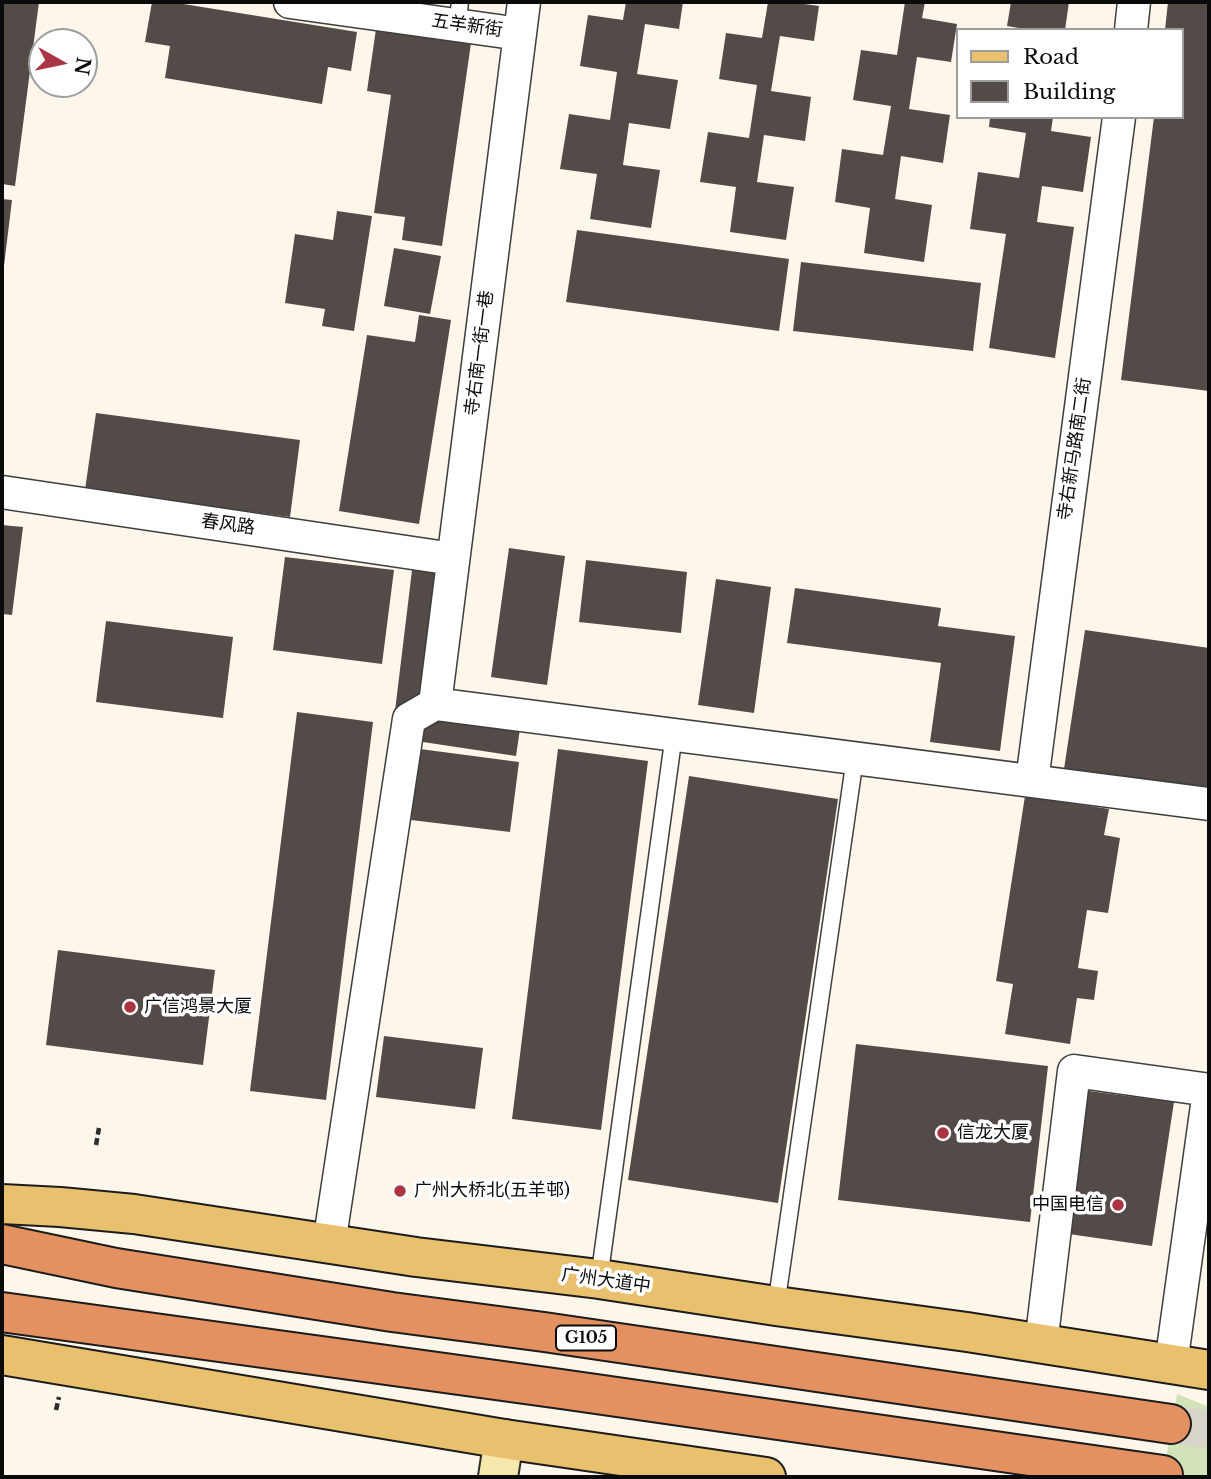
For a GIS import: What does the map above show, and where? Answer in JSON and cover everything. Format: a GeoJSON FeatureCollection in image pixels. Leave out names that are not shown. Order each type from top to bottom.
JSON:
{"type":"FeatureCollection","features":[{"type":"Feature","properties":{"kind":"highway","name":"G105"},"geometry":{"type":"LineString","coordinates":[[2,1244],[116,1268],[392,1312],[1171,1424]]}},
{"type":"Feature","properties":{"kind":"highway"},"geometry":{"type":"LineString","coordinates":[[2,1312],[1163,1475]]}},
{"type":"Feature","properties":{"kind":"main road","name":"广州大道中"},"geometry":{"type":"LineString","coordinates":[[2,1204],[134,1214],[416,1257],[599,1279],[1209,1370]]}},
{"type":"Feature","properties":{"kind":"main road"},"geometry":{"type":"LineString","coordinates":[[2,1355],[504,1439],[766,1477]]}},
{"type":"Feature","properties":{"kind":"street","name":"五羊新街"},"geometry":{"type":"LineString","coordinates":[[290,2],[459,13],[520,34]]}},
{"type":"Feature","properties":{"kind":"street","name":"寺右南一街一巷"},"geometry":{"type":"LineString","coordinates":[[435,704],[524,2]]}},
{"type":"Feature","properties":{"kind":"street"},"geometry":{"type":"LineString","coordinates":[[1131,28],[1135,2]]}},
{"type":"Feature","properties":{"kind":"street","name":"寺右新马路南二街"},"geometry":{"type":"LineString","coordinates":[[1032,781],[1119,119]]}},
{"type":"Feature","properties":{"kind":"street","name":"春风路"},"geometry":{"type":"LineString","coordinates":[[2,492],[453,559]]}},
{"type":"Feature","properties":{"kind":"street"},"geometry":{"type":"LineString","coordinates":[[329,1244],[409,719],[435,704],[1209,804]]}},
{"type":"Feature","properties":{"kind":"street"},"geometry":{"type":"LineString","coordinates":[[1041,1344],[1074,1071],[1209,1090],[1171,1364]]}},
{"type":"Feature","properties":{"kind":"street"},"geometry":{"type":"LineString","coordinates":[[498,1477],[504,1439]]}},
{"type":"Feature","properties":{"kind":"lane"},"geometry":{"type":"LineString","coordinates":[[599,1279],[674,734]]}},
{"type":"Feature","properties":{"kind":"lane"},"geometry":{"type":"LineString","coordinates":[[776,1306],[855,758]]}},
{"type":"Feature","properties":{"kind":"path"},"geometry":{"type":"LineString","coordinates":[[96,1145],[99,1128]]}},
{"type":"Feature","properties":{"kind":"path"},"geometry":{"type":"LineString","coordinates":[[57,1410],[61,1392]]}},
{"type":"Feature","properties":{"kind":"green space"},"geometry":{"type":"Polygon","coordinates":[[[1177,1394],[1209,1409],[1209,1477],[1163,1477],[1177,1394]]]}},
{"type":"Feature","properties":{"kind":"building"},"geometry":{"type":"Polygon","coordinates":[[[2,2],[39,2],[36,28],[28,28],[28,86],[15,186],[2,184],[2,2]]]}},
{"type":"Feature","properties":{"kind":"building"},"geometry":{"type":"Polygon","coordinates":[[[152,2],[171,2],[357,32],[351,71],[328,67],[322,104],[165,78],[170,46],[145,42],[152,2]]]}},
{"type":"Feature","properties":{"kind":"building"},"geometry":{"type":"Polygon","coordinates":[[[626,2],[683,2],[679,29],[645,24],[637,74],[678,80],[670,129],[629,123],[623,165],[660,170],[651,228],[590,219],[597,174],[560,169],[569,114],[610,120],[617,72],[580,66],[588,15],[623,20],[626,2]]]}},
{"type":"Feature","properties":{"kind":"building"},"geometry":{"type":"Polygon","coordinates":[[[768,2],[819,6],[814,41],[780,36],[771,91],[811,97],[805,141],[764,135],[757,182],[794,187],[786,240],[730,232],[736,187],[700,182],[708,132],[749,138],[757,85],[719,79],[726,33],[762,38],[768,2]]]}},
{"type":"Feature","properties":{"kind":"building"},"geometry":{"type":"Polygon","coordinates":[[[905,2],[925,2],[922,18],[957,24],[951,62],[917,57],[909,109],[950,115],[943,163],[901,156],[895,199],[932,205],[924,262],[864,253],[870,208],[835,202],[842,149],[883,155],[891,106],[853,100],[861,50],[897,55],[905,2]]]}},
{"type":"Feature","properties":{"kind":"building"},"geometry":{"type":"Polygon","coordinates":[[[1011,2],[1069,2],[1065,28],[1007,26],[1011,2]]]}},
{"type":"Feature","properties":{"kind":"building"},"geometry":{"type":"Polygon","coordinates":[[[1168,2],[1209,2],[1209,391],[1121,380],[1154,119],[1183,119],[1183,28],[1165,28],[1168,2]]]}},
{"type":"Feature","properties":{"kind":"building"},"geometry":{"type":"Polygon","coordinates":[[[376,29],[471,43],[442,246],[402,240],[405,217],[374,213],[391,95],[367,91],[376,29]]]}},
{"type":"Feature","properties":{"kind":"building"},"geometry":{"type":"Polygon","coordinates":[[[990,119],[1053,119],[1051,131],[1091,137],[1083,192],[1042,186],[1037,222],[1074,227],[1055,358],[989,348],[1006,234],[970,229],[978,172],[1019,178],[1026,133],[989,127],[990,119]]]}},
{"type":"Feature","properties":{"kind":"building"},"geometry":{"type":"Polygon","coordinates":[[[2,199],[12,200],[3,274],[2,274],[2,199]]]}},
{"type":"Feature","properties":{"kind":"building"},"geometry":{"type":"Polygon","coordinates":[[[337,211],[372,216],[354,331],[322,326],[325,309],[285,303],[295,234],[333,240],[337,211]]]}},
{"type":"Feature","properties":{"kind":"building"},"geometry":{"type":"Polygon","coordinates":[[[577,230],[789,259],[779,331],[566,302],[577,230]]]}},
{"type":"Feature","properties":{"kind":"building"},"geometry":{"type":"Polygon","coordinates":[[[394,248],[441,256],[430,314],[384,306],[394,248]]]}},
{"type":"Feature","properties":{"kind":"building"},"geometry":{"type":"Polygon","coordinates":[[[801,262],[981,283],[973,351],[793,331],[801,262]]]}},
{"type":"Feature","properties":{"kind":"building"},"geometry":{"type":"Polygon","coordinates":[[[419,315],[451,320],[419,524],[339,511],[367,335],[415,342],[419,315]]]}},
{"type":"Feature","properties":{"kind":"building"},"geometry":{"type":"Polygon","coordinates":[[[96,413],[300,440],[290,517],[85,490],[96,413]]]}},
{"type":"Feature","properties":{"kind":"building"},"geometry":{"type":"Polygon","coordinates":[[[2,525],[23,527],[12,615],[2,614],[2,525]]]}},
{"type":"Feature","properties":{"kind":"building"},"geometry":{"type":"Polygon","coordinates":[[[509,548],[565,556],[547,685],[491,677],[509,548]]]}},
{"type":"Feature","properties":{"kind":"building"},"geometry":{"type":"Polygon","coordinates":[[[285,557],[394,570],[382,664],[273,650],[285,557]]]}},
{"type":"Feature","properties":{"kind":"building"},"geometry":{"type":"Polygon","coordinates":[[[586,560],[687,572],[681,633],[579,622],[586,560]]]}},
{"type":"Feature","properties":{"kind":"building"},"geometry":{"type":"Polygon","coordinates":[[[413,562],[447,568],[451,713],[521,722],[516,756],[423,742],[395,711],[413,562]]]}},
{"type":"Feature","properties":{"kind":"building"},"geometry":{"type":"Polygon","coordinates":[[[716,579],[771,587],[754,713],[698,705],[716,579]]]}},
{"type":"Feature","properties":{"kind":"building"},"geometry":{"type":"Polygon","coordinates":[[[795,588],[941,608],[938,626],[1015,636],[1000,751],[930,742],[941,663],[787,643],[795,588]]]}},
{"type":"Feature","properties":{"kind":"building"},"geometry":{"type":"Polygon","coordinates":[[[106,621],[233,637],[223,718],[96,702],[106,621]]]}},
{"type":"Feature","properties":{"kind":"building"},"geometry":{"type":"Polygon","coordinates":[[[1085,630],[1209,648],[1209,788],[1064,769],[1085,630]]]}},
{"type":"Feature","properties":{"kind":"building"},"geometry":{"type":"Polygon","coordinates":[[[297,712],[373,722],[326,1100],[250,1091],[297,712]]]}},
{"type":"Feature","properties":{"kind":"building"},"geometry":{"type":"Polygon","coordinates":[[[420,749],[519,762],[510,832],[411,820],[420,749]]]}},
{"type":"Feature","properties":{"kind":"building"},"geometry":{"type":"Polygon","coordinates":[[[558,749],[648,761],[601,1130],[512,1119],[558,749]]]}},
{"type":"Feature","properties":{"kind":"building"},"geometry":{"type":"Polygon","coordinates":[[[689,776],[838,799],[778,1203],[628,1180],[689,776]]]}},
{"type":"Feature","properties":{"kind":"building"},"geometry":{"type":"Polygon","coordinates":[[[1025,796],[1109,809],[1104,835],[1120,838],[1108,913],[1087,910],[1078,968],[1098,971],[1094,1000],[1077,998],[1070,1044],[1005,1034],[1013,984],[996,981],[1025,796]]]}},
{"type":"Feature","properties":{"kind":"building","name":"广信鸿景大厦"},"geometry":{"type":"Polygon","coordinates":[[[58,950],[215,970],[203,1065],[46,1045],[58,950]]]}},
{"type":"Feature","properties":{"kind":"building"},"geometry":{"type":"Polygon","coordinates":[[[384,1036],[483,1048],[475,1109],[376,1097],[384,1036]]]}},
{"type":"Feature","properties":{"kind":"building","name":"信龙大厦"},"geometry":{"type":"Polygon","coordinates":[[[856,1044],[1048,1066],[1030,1222],[838,1200],[856,1044]]]}},
{"type":"Feature","properties":{"kind":"building"},"geometry":{"type":"Polygon","coordinates":[[[1081,1090],[1174,1102],[1152,1246],[1062,1233],[1081,1090]]]}},
{"type":"Feature","properties":{"kind":"tunnel"},"geometry":{"type":"LineString","coordinates":[[1171,1424],[1209,1430]]}},
{"type":"Feature","properties":{"kind":"place","name":"广信鸿景大厦"},"geometry":{"type":"Point","coordinates":[130,1007]}},
{"type":"Feature","properties":{"kind":"place","name":"信龙大厦"},"geometry":{"type":"Point","coordinates":[943,1133]}},
{"type":"Feature","properties":{"kind":"place","name":"广州大桥北(五羊邨)"},"geometry":{"type":"Point","coordinates":[400,1191]}},
{"type":"Feature","properties":{"kind":"place","name":"中国电信"},"geometry":{"type":"Point","coordinates":[1118,1205]}}]}
